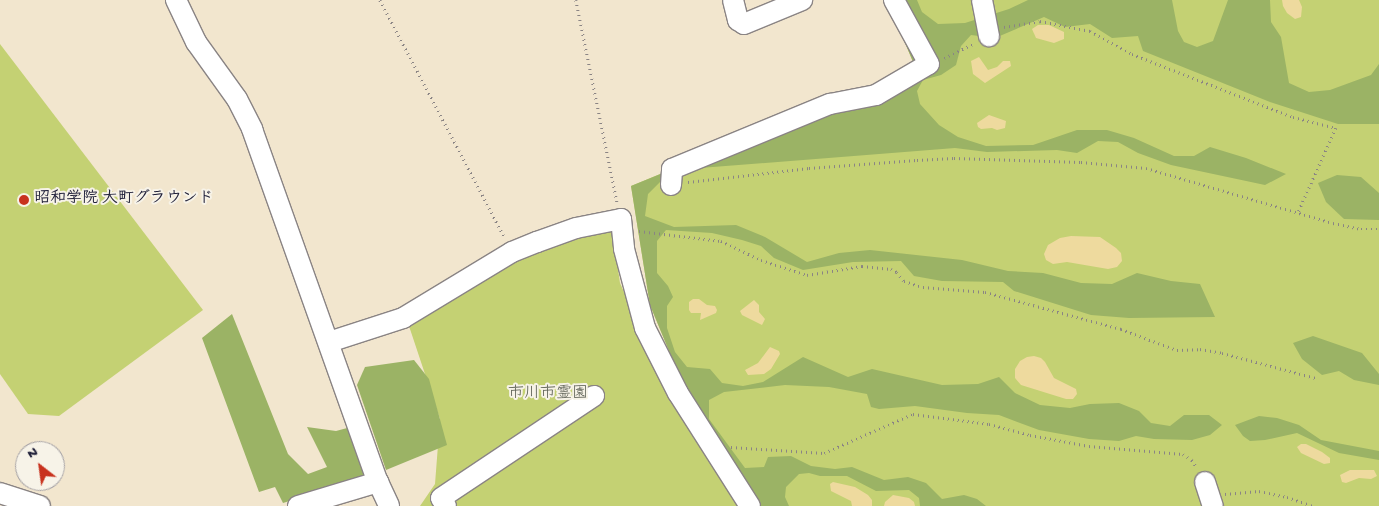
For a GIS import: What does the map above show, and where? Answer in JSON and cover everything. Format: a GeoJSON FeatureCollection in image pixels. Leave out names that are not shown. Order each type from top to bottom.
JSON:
{"type":"FeatureCollection","features":[{"type":"Feature","properties":{"kind":"street"},"geometry":{"type":"LineString","coordinates":[[176,0],[196,42],[237,98],[252,129],[378,482],[389,506]]}},
{"type":"Feature","properties":{"kind":"street"},"geometry":{"type":"LineString","coordinates":[[733,0],[738,20],[744,24],[802,0]]}},
{"type":"Feature","properties":{"kind":"street"},"geometry":{"type":"LineString","coordinates":[[671,184],[672,169],[830,104],[876,95],[929,64],[894,0]]}},
{"type":"Feature","properties":{"kind":"street"},"geometry":{"type":"LineString","coordinates":[[982,0],[989,36]]}},
{"type":"Feature","properties":{"kind":"street"},"geometry":{"type":"LineString","coordinates":[[329,342],[403,318],[512,252],[576,228],[621,224],[624,249],[645,328],[678,393],[750,506]]}},
{"type":"Feature","properties":{"kind":"street"},"geometry":{"type":"LineString","coordinates":[[446,506],[441,498],[594,396]]}},
{"type":"Feature","properties":{"kind":"street"},"geometry":{"type":"LineString","coordinates":[[298,506],[378,482]]}},
{"type":"Feature","properties":{"kind":"street"},"geometry":{"type":"LineString","coordinates":[[1205,482],[1213,506]]}},
{"type":"Feature","properties":{"kind":"street"},"geometry":{"type":"LineString","coordinates":[[0,493],[40,506]]}},
{"type":"Feature","properties":{"kind":"path"},"geometry":{"type":"LineString","coordinates":[[380,0],[512,252]]}},
{"type":"Feature","properties":{"kind":"path"},"geometry":{"type":"LineString","coordinates":[[576,0],[621,224],[721,241],[762,260],[807,275],[862,266],[891,269],[897,272],[904,281],[923,287],[985,292],[1121,329],[1177,350],[1200,350],[1222,353],[1316,378]]}},
{"type":"Feature","properties":{"kind":"path"},"geometry":{"type":"LineString","coordinates":[[929,64],[1004,27],[1040,21],[1090,31],[1132,54],[1293,117],[1336,128],[1298,213]]}},
{"type":"Feature","properties":{"kind":"path"},"geometry":{"type":"LineString","coordinates":[[671,184],[809,168],[917,160],[954,158],[1066,161],[1146,168],[1298,213],[1361,229],[1379,229]]}},
{"type":"Feature","properties":{"kind":"path"},"geometry":{"type":"LineString","coordinates":[[712,446],[824,453],[913,414],[989,424],[1030,435],[1089,446],[1182,454],[1192,460],[1205,482],[1218,492],[1259,491],[1288,497],[1312,506]]}},
{"type":"Feature","properties":{"kind":"green space"},"geometry":{"type":"Polygon","coordinates":[[[887,0],[1379,0],[1379,506],[759,506],[679,375],[650,305],[631,186],[916,69],[887,0]]]}},
{"type":"Feature","properties":{"kind":"green space"},"geometry":{"type":"Polygon","coordinates":[[[887,0],[917,0],[922,12],[938,24],[965,23],[1009,9],[1028,0],[1172,0],[1178,31],[1184,42],[1197,47],[1213,41],[1228,0],[1270,0],[1271,22],[1281,37],[1289,83],[1309,92],[1330,90],[1371,75],[1379,64],[1379,124],[1338,124],[1270,102],[1143,51],[1138,36],[1112,38],[1090,24],[1065,27],[1044,17],[995,38],[971,35],[961,46],[956,65],[941,75],[923,80],[917,91],[920,104],[939,125],[958,137],[986,146],[1033,145],[1077,130],[1107,130],[1134,138],[1174,156],[1194,156],[1210,147],[1246,158],[1286,174],[1265,185],[1171,165],[1138,153],[1118,142],[1098,141],[1077,153],[1057,150],[987,152],[955,148],[700,168],[660,182],[648,194],[645,216],[674,227],[736,225],[765,237],[807,262],[839,253],[870,250],[962,260],[1008,271],[1043,273],[1081,283],[1112,284],[1137,273],[1171,281],[1200,284],[1215,317],[1129,318],[1091,315],[1014,291],[1003,282],[942,281],[914,276],[901,261],[853,262],[803,270],[774,258],[761,246],[742,240],[712,233],[666,230],[657,241],[657,273],[668,286],[673,297],[667,306],[667,328],[675,352],[687,367],[710,369],[722,383],[743,386],[763,382],[803,357],[848,377],[872,369],[942,385],[978,384],[999,377],[1015,393],[1040,405],[1070,408],[1090,404],[1119,403],[1139,411],[1151,423],[1170,426],[1184,415],[1209,415],[1222,425],[1210,435],[1192,440],[1154,439],[1136,436],[1119,441],[1089,439],[1039,430],[999,415],[915,406],[879,409],[871,407],[867,394],[829,387],[785,385],[724,392],[709,400],[709,419],[745,468],[764,467],[768,457],[791,456],[811,466],[835,469],[852,467],[884,480],[908,477],[926,483],[942,499],[964,495],[977,499],[986,506],[920,506],[919,498],[909,490],[876,491],[847,476],[820,476],[809,473],[799,474],[786,487],[785,497],[789,506],[759,506],[679,375],[650,305],[631,186],[916,69],[887,0]]]}},
{"type":"Feature","properties":{"kind":"green space"},"geometry":{"type":"Polygon","coordinates":[[[0,44],[203,310],[59,416],[28,414],[0,374],[0,44]]]}},
{"type":"Feature","properties":{"kind":"green space"},"geometry":{"type":"Polygon","coordinates":[[[1337,175],[1361,177],[1379,193],[1379,220],[1344,219],[1326,202],[1318,183],[1337,175]]]}},
{"type":"Feature","properties":{"kind":"green space","name":"市川市霊園"},"geometry":{"type":"Polygon","coordinates":[[[612,228],[620,283],[656,364],[744,506],[420,506],[435,484],[440,419],[409,326],[525,256],[612,228]]]}},
{"type":"Feature","properties":{"kind":"green space"},"geometry":{"type":"Polygon","coordinates":[[[232,314],[288,454],[308,474],[327,467],[307,427],[336,431],[351,427],[366,471],[361,479],[283,503],[275,487],[259,492],[202,338],[232,314]]]}},
{"type":"Feature","properties":{"kind":"green space"},"geometry":{"type":"Polygon","coordinates":[[[1313,336],[1362,353],[1379,374],[1379,385],[1354,380],[1339,371],[1322,375],[1302,359],[1293,343],[1313,336]]]}},
{"type":"Feature","properties":{"kind":"green space"},"geometry":{"type":"Polygon","coordinates":[[[414,360],[429,379],[447,445],[386,470],[357,385],[365,367],[414,360]]]}},
{"type":"Feature","properties":{"kind":"green space"},"geometry":{"type":"Polygon","coordinates":[[[1259,416],[1277,418],[1299,425],[1321,440],[1379,451],[1379,460],[1339,453],[1297,433],[1265,440],[1250,441],[1243,436],[1235,425],[1259,416]]]}},
{"type":"Feature","properties":{"kind":"sand"},"geometry":{"type":"Polygon","coordinates":[[[1282,0],[1299,0],[1302,7],[1301,17],[1295,19],[1287,13],[1282,0]]]}},
{"type":"Feature","properties":{"kind":"sand"},"geometry":{"type":"Polygon","coordinates":[[[1038,25],[1049,25],[1064,32],[1064,39],[1054,43],[1036,38],[1032,29],[1038,25]]]}},
{"type":"Feature","properties":{"kind":"sand"},"geometry":{"type":"Polygon","coordinates":[[[979,57],[988,70],[997,67],[1003,61],[1010,61],[1011,66],[985,83],[973,74],[971,61],[979,57]]]}},
{"type":"Feature","properties":{"kind":"sand"},"geometry":{"type":"Polygon","coordinates":[[[989,115],[1006,121],[1005,128],[997,130],[992,128],[981,129],[978,127],[977,123],[989,115]]]}},
{"type":"Feature","properties":{"kind":"sand"},"geometry":{"type":"Polygon","coordinates":[[[1071,236],[1100,237],[1121,253],[1122,261],[1117,267],[1108,269],[1067,262],[1053,264],[1046,260],[1044,254],[1048,245],[1060,238],[1071,236]]]}},
{"type":"Feature","properties":{"kind":"sand"},"geometry":{"type":"Polygon","coordinates":[[[693,299],[699,299],[707,305],[715,306],[716,313],[700,320],[701,313],[691,313],[689,310],[689,302],[693,299]]]}},
{"type":"Feature","properties":{"kind":"sand"},"geometry":{"type":"Polygon","coordinates":[[[754,300],[759,305],[759,312],[765,319],[762,325],[742,315],[740,311],[754,300]]]}},
{"type":"Feature","properties":{"kind":"sand"},"geometry":{"type":"Polygon","coordinates":[[[770,347],[779,351],[780,354],[771,369],[764,374],[748,375],[745,370],[758,363],[770,347]]]}},
{"type":"Feature","properties":{"kind":"sand"},"geometry":{"type":"Polygon","coordinates":[[[1034,356],[1041,358],[1045,362],[1054,378],[1076,389],[1077,394],[1073,399],[1066,399],[1021,385],[1015,378],[1015,369],[1020,361],[1034,356]]]}},
{"type":"Feature","properties":{"kind":"sand"},"geometry":{"type":"Polygon","coordinates":[[[1301,444],[1306,444],[1322,452],[1330,458],[1330,463],[1324,464],[1301,453],[1297,447],[1301,444]]]}},
{"type":"Feature","properties":{"kind":"sand"},"geometry":{"type":"Polygon","coordinates":[[[1350,470],[1374,470],[1377,476],[1371,479],[1359,478],[1346,483],[1342,482],[1340,475],[1350,470]]]}},
{"type":"Feature","properties":{"kind":"sand"},"geometry":{"type":"Polygon","coordinates":[[[833,482],[855,487],[868,495],[872,500],[872,506],[852,506],[851,501],[831,491],[830,484],[833,482]]]}},
{"type":"Feature","properties":{"kind":"sand"},"geometry":{"type":"Polygon","coordinates":[[[893,495],[909,498],[914,502],[915,506],[884,506],[885,502],[893,495]]]}},
{"type":"Feature","properties":{"kind":"place","name":"昭和学院 大町グラウンド"},"geometry":{"type":"Point","coordinates":[24,200]}}]}
